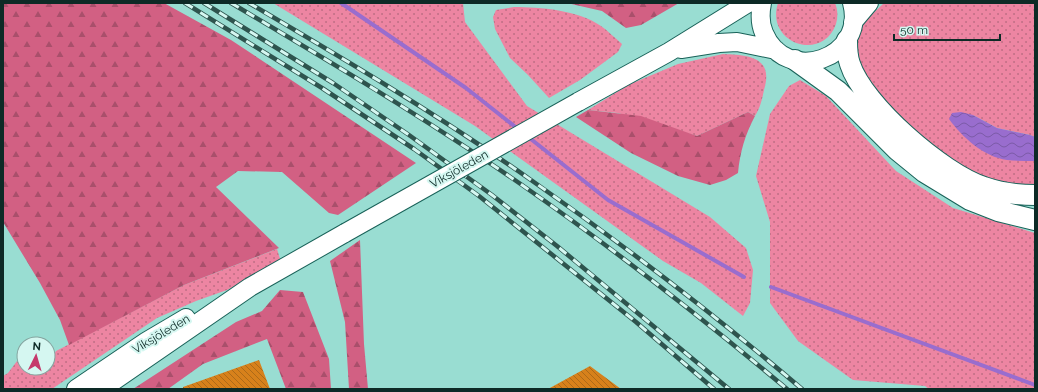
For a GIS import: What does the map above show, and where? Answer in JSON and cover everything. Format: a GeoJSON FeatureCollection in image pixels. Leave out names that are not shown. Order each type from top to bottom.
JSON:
{"type":"FeatureCollection","features":[{"type":"Feature","properties":{"kind":"highway"},"geometry":{"type":"LineString","coordinates":[[850,31],[847,54],[855,76],[885,116],[918,146],[943,165],[983,187],[1001,192],[1035,195]]}},
{"type":"Feature","properties":{"kind":"highway"},"geometry":{"type":"LineString","coordinates":[[795,60],[838,92],[897,150],[924,172],[970,200],[998,210],[1035,220]]}},
{"type":"Feature","properties":{"kind":"main road","name":"Viksjöleden"},"geometry":{"type":"LineString","coordinates":[[102,389],[250,287],[669,52],[748,3]]}},
{"type":"Feature","properties":{"kind":"main road"},"geometry":{"type":"LineString","coordinates":[[762,3],[761,14],[763,30],[768,41],[782,55],[795,60],[812,62],[828,57],[842,47],[850,31],[870,3]]}},
{"type":"Feature","properties":{"kind":"main road"},"geometry":{"type":"LineString","coordinates":[[850,31],[854,14],[852,3]]}},
{"type":"Feature","properties":{"kind":"main road","name":"Viksjöleden"},"geometry":{"type":"LineString","coordinates":[[669,52],[701,45],[737,42],[776,50]]}},
{"type":"Feature","properties":{"kind":"main road","name":"Viksjöleden"},"geometry":{"type":"LineString","coordinates":[[76,389],[141,345],[184,319],[218,301],[250,287]]}},
{"type":"Feature","properties":{"kind":"shaded area"},"geometry":{"type":"Polygon","coordinates":[[[273,3],[463,3],[465,22],[527,106],[710,217],[746,248],[753,270],[750,303],[743,316],[701,283],[663,261],[475,126],[273,3]]]}},
{"type":"Feature","properties":{"kind":"shaded area"},"geometry":{"type":"Polygon","coordinates":[[[778,3],[835,3],[837,8],[836,24],[829,36],[819,43],[808,45],[797,43],[787,38],[780,29],[776,17],[778,3]]]}},
{"type":"Feature","properties":{"kind":"shaded area"},"geometry":{"type":"Polygon","coordinates":[[[884,3],[1035,3],[1035,137],[997,128],[973,115],[1035,161],[1035,188],[990,183],[933,151],[898,116],[868,81],[860,61],[857,47],[859,34],[865,21],[884,3]]]}},
{"type":"Feature","properties":{"kind":"shaded area"},"geometry":{"type":"Polygon","coordinates":[[[514,7],[559,10],[581,16],[601,26],[622,44],[618,52],[580,80],[549,98],[510,58],[495,29],[493,17],[496,10],[514,7]]]}},
{"type":"Feature","properties":{"kind":"shaded area"},"geometry":{"type":"Polygon","coordinates":[[[723,54],[750,57],[762,64],[766,79],[761,104],[755,116],[748,112],[697,136],[618,113],[588,110],[628,85],[678,64],[723,54]]]}},
{"type":"Feature","properties":{"kind":"shaded area"},"geometry":{"type":"Polygon","coordinates":[[[800,80],[826,96],[896,171],[953,208],[1035,233],[1035,389],[929,389],[925,386],[853,380],[798,341],[770,303],[770,222],[756,176],[770,114],[789,86],[800,80]]]}},
{"type":"Feature","properties":{"kind":"shaded area"},"geometry":{"type":"Polygon","coordinates":[[[277,249],[281,262],[227,290],[196,301],[157,318],[52,389],[3,389],[3,376],[8,373],[16,362],[16,376],[56,376],[56,351],[184,285],[277,249]]]}},
{"type":"Feature","properties":{"kind":"green space"},"geometry":{"type":"Polygon","coordinates":[[[3,3],[164,3],[231,40],[416,163],[338,215],[329,213],[282,172],[238,171],[216,187],[279,248],[184,285],[69,345],[60,320],[40,283],[3,222],[3,3]]]}},
{"type":"Feature","properties":{"kind":"green space"},"geometry":{"type":"Polygon","coordinates":[[[567,3],[679,3],[641,25],[626,28],[602,11],[567,3]]]}},
{"type":"Feature","properties":{"kind":"green space"},"geometry":{"type":"Polygon","coordinates":[[[588,110],[641,116],[697,136],[748,112],[755,116],[748,130],[740,158],[738,173],[726,180],[710,185],[678,176],[631,153],[576,117],[588,110]]]}},
{"type":"Feature","properties":{"kind":"green space"},"geometry":{"type":"Polygon","coordinates":[[[360,240],[364,344],[368,389],[349,389],[345,322],[330,261],[360,240]]]}},
{"type":"Feature","properties":{"kind":"green space"},"geometry":{"type":"Polygon","coordinates":[[[280,290],[303,292],[329,359],[331,389],[286,389],[267,339],[203,364],[168,389],[133,389],[236,322],[262,311],[280,290]]]}},
{"type":"Feature","properties":{"kind":"water"},"geometry":{"type":"Polygon","coordinates":[[[961,112],[973,115],[997,128],[1035,137],[1035,161],[1017,161],[998,158],[974,145],[960,133],[949,119],[952,113],[961,112]]]}},
{"type":"Feature","properties":{"kind":"building"},"geometry":{"type":"Polygon","coordinates":[[[259,360],[270,389],[183,389],[183,387],[259,360]]]}},
{"type":"Feature","properties":{"kind":"building"},"geometry":{"type":"Polygon","coordinates":[[[590,366],[621,389],[548,389],[590,366]]]}},
{"type":"Feature","properties":{"kind":"waterway"},"geometry":{"type":"LineString","coordinates":[[341,3],[466,88],[518,129]]}},
{"type":"Feature","properties":{"kind":"waterway"},"geometry":{"type":"LineString","coordinates":[[527,136],[608,200],[744,277]]}},
{"type":"Feature","properties":{"kind":"waterway"},"geometry":{"type":"LineString","coordinates":[[771,287],[1035,385]]}},
{"type":"Feature","properties":{"kind":"railway"},"geometry":{"type":"LineString","coordinates":[[185,3],[322,88],[414,149],[479,196],[636,322],[714,389]]}},
{"type":"Feature","properties":{"kind":"railway"},"geometry":{"type":"LineString","coordinates":[[204,3],[333,83],[409,135],[492,195],[557,246],[729,389]]}},
{"type":"Feature","properties":{"kind":"railway"},"geometry":{"type":"LineString","coordinates":[[231,3],[414,114],[522,185],[657,284],[787,389]]}},
{"type":"Feature","properties":{"kind":"railway"},"geometry":{"type":"LineString","coordinates":[[249,3],[356,67],[497,156],[669,281],[802,389]]}}]}
